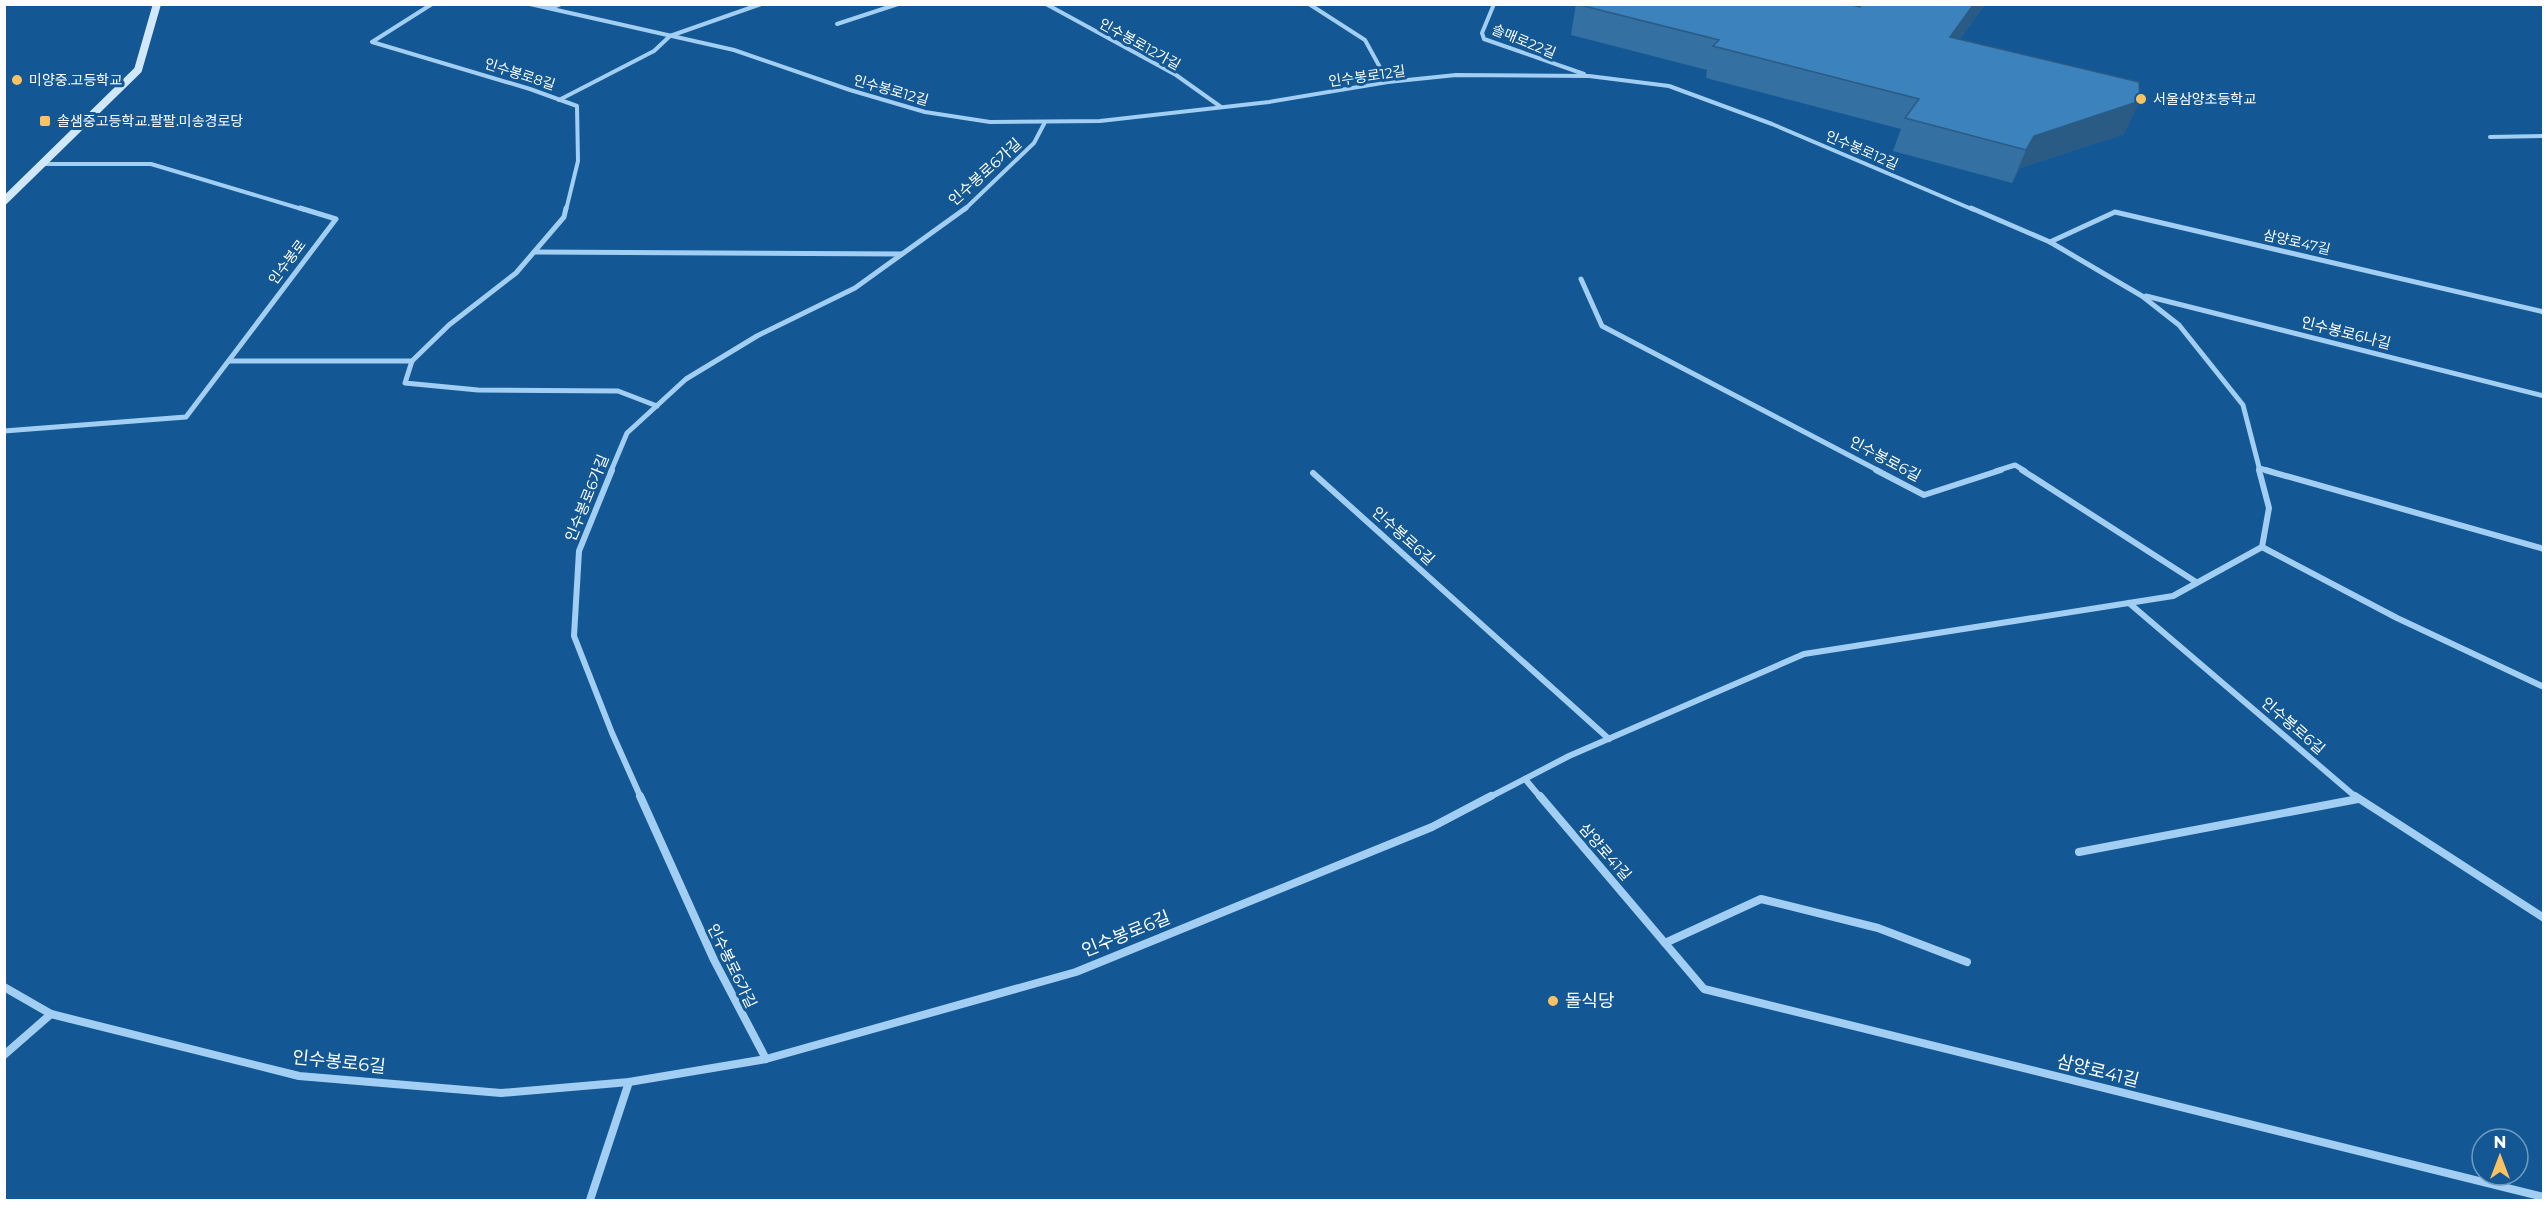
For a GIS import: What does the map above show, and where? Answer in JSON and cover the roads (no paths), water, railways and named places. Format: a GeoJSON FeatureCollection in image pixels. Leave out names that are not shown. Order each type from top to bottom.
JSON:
{"type":"FeatureCollection","features":[{"type":"Feature","properties":{"kind":"main road"},"geometry":{"type":"LineString","coordinates":[[4,201],[138,70],[157,4]]}},
{"type":"Feature","properties":{"kind":"street","name":"인수봉로8길"},"geometry":{"type":"LineString","coordinates":[[412,361],[449,325],[516,273],[564,217],[578,161],[577,106],[372,42],[432,4]]}},
{"type":"Feature","properties":{"kind":"street","name":"인수봉로12길"},"geometry":{"type":"LineString","coordinates":[[530,4],[734,50],[850,90],[925,112],[990,122],[1100,121],[1269,102],[1388,82],[1456,75],[1589,76],[1669,86],[1772,124],[2050,242]]}},
{"type":"Feature","properties":{"kind":"street"},"geometry":{"type":"LineString","coordinates":[[549,9],[561,4]]}},
{"type":"Feature","properties":{"kind":"street"},"geometry":{"type":"LineString","coordinates":[[559,100],[654,51],[670,36],[761,4]]}},
{"type":"Feature","properties":{"kind":"street"},"geometry":{"type":"LineString","coordinates":[[837,24],[898,4]]}},
{"type":"Feature","properties":{"kind":"street","name":"인수봉로12가길"},"geometry":{"type":"LineString","coordinates":[[1046,4],[1176,75],[1221,107]]}},
{"type":"Feature","properties":{"kind":"street"},"geometry":{"type":"LineString","coordinates":[[1309,4],[1365,40],[1388,82]]}},
{"type":"Feature","properties":{"kind":"street","name":"솔매로22길"},"geometry":{"type":"LineString","coordinates":[[1494,4],[1482,33],[1484,39],[1589,76]]}},
{"type":"Feature","properties":{"kind":"street","name":"인수봉로6가길"},"geometry":{"type":"LineString","coordinates":[[766,1059],[709,950],[612,733],[574,636],[579,551],[627,433],[686,379],[757,336],[855,288],[967,208],[1034,143],[1046,122]]}},
{"type":"Feature","properties":{"kind":"street"},"geometry":{"type":"LineString","coordinates":[[2490,137],[2544,136]]}},
{"type":"Feature","properties":{"kind":"street","name":"인수봉로"},"geometry":{"type":"LineString","coordinates":[[4,431],[186,417],[336,219],[151,164],[42,164]]}},
{"type":"Feature","properties":{"kind":"street","name":"삼양로47길"},"geometry":{"type":"LineString","coordinates":[[2050,242],[2115,212],[2544,312]]}},
{"type":"Feature","properties":{"kind":"street"},"geometry":{"type":"LineString","coordinates":[[2050,242],[2142,296],[2179,326],[2243,405],[2269,508],[2262,547],[2397,618],[2544,687]]}},
{"type":"Feature","properties":{"kind":"street"},"geometry":{"type":"LineString","coordinates":[[534,252],[902,254]]}},
{"type":"Feature","properties":{"kind":"street","name":"인수봉로6길"},"geometry":{"type":"LineString","coordinates":[[1581,279],[1602,327],[1924,495],[2015,465],[2196,582]]}},
{"type":"Feature","properties":{"kind":"street","name":"인수봉로6나길"},"geometry":{"type":"LineString","coordinates":[[2142,296],[2544,396]]}},
{"type":"Feature","properties":{"kind":"street"},"geometry":{"type":"LineString","coordinates":[[229,361],[412,361],[405,383],[478,390],[618,391],[657,406]]}},
{"type":"Feature","properties":{"kind":"street"},"geometry":{"type":"LineString","coordinates":[[2259,468],[2544,549]]}},
{"type":"Feature","properties":{"kind":"street","name":"인수봉로6길"},"geometry":{"type":"LineString","coordinates":[[1313,472],[1609,739]]}},
{"type":"Feature","properties":{"kind":"street","name":"인수봉로6길"},"geometry":{"type":"LineString","coordinates":[[4,987],[51,1014],[299,1076],[501,1093],[629,1082],[766,1059],[1076,972],[1432,827],[1569,756],[1803,654],[2173,596],[2262,547]]}},
{"type":"Feature","properties":{"kind":"street","name":"인수봉로6길"},"geometry":{"type":"LineString","coordinates":[[2129,603],[2358,800],[2544,918]]}},
{"type":"Feature","properties":{"kind":"street","name":"삼양로41길"},"geometry":{"type":"LineString","coordinates":[[1525,779],[1704,989],[2544,1197]]}},
{"type":"Feature","properties":{"kind":"street"},"geometry":{"type":"LineString","coordinates":[[2079,852],[2358,800]]}},
{"type":"Feature","properties":{"kind":"street"},"geometry":{"type":"LineString","coordinates":[[1665,943],[1761,899],[1878,928],[1967,962]]}},
{"type":"Feature","properties":{"kind":"street"},"geometry":{"type":"LineString","coordinates":[[4,1055],[51,1014]]}},
{"type":"Feature","properties":{"kind":"street"},"geometry":{"type":"LineString","coordinates":[[591,1200],[629,1082]]}},
{"type":"Feature","properties":{"kind":"place","name":"미양중.고등학교"},"geometry":{"type":"Point","coordinates":[17,80]}},
{"type":"Feature","properties":{"kind":"place","name":"서울삼양초등학교"},"geometry":{"type":"Point","coordinates":[2141,99]}},
{"type":"Feature","properties":{"kind":"place","name":"솔샘중고등학교.팔팔.미송경로당"},"geometry":{"type":"Point","coordinates":[45,121]}},
{"type":"Feature","properties":{"kind":"place","name":"돌식당"},"geometry":{"type":"Point","coordinates":[1553,1001]}}]}
